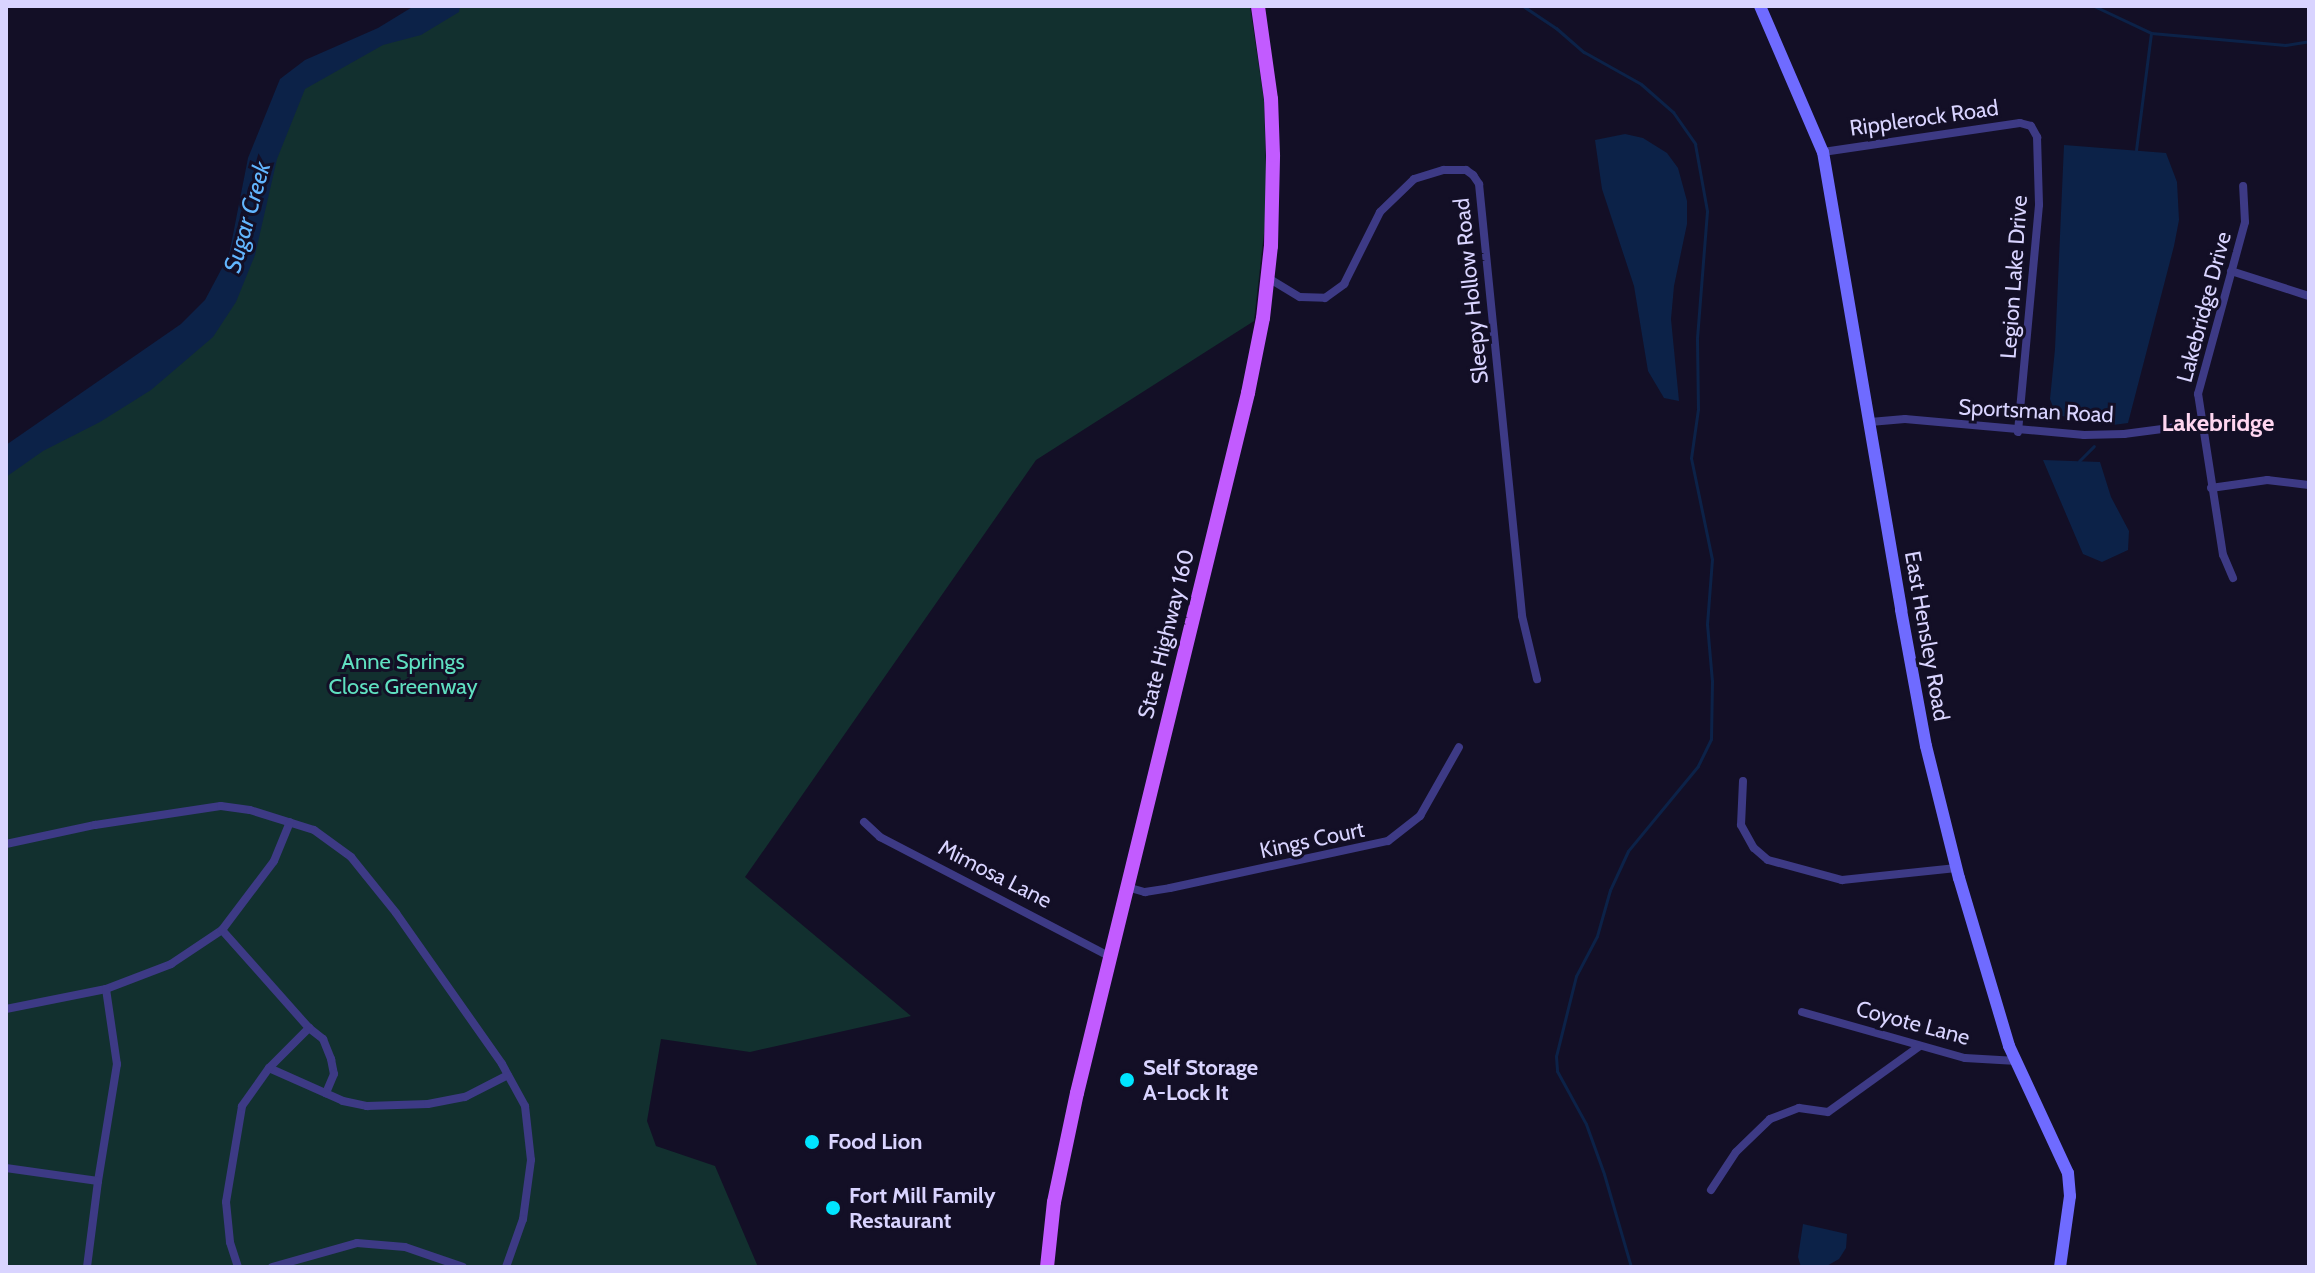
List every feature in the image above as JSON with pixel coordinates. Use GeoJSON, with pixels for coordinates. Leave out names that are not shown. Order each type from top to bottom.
{"type":"FeatureCollection","features":[{"type":"Feature","properties":{"kind":"main road","name":"State Highway 160"},"geometry":{"type":"LineString","coordinates":[[1047,1267],[1059,1175],[1248,393],[1268,278],[1273,155],[1271,99],[1258,6]]}},
{"type":"Feature","properties":{"kind":"main road","name":"East Hensley Road"},"geometry":{"type":"LineString","coordinates":[[1760,6],[1823,152],[1923,731],[1956,868],[1994,998],[2017,1061],[2068,1173],[2070,1196],[2060,1267]]}},
{"type":"Feature","properties":{"kind":"street","name":"Ripplerock Road"},"geometry":{"type":"LineString","coordinates":[[1823,152],[2020,123],[2031,126]]}},
{"type":"Feature","properties":{"kind":"street","name":"Legion Lake Drive"},"geometry":{"type":"LineString","coordinates":[[2018,432],[2039,205],[2037,137],[2031,126]]}},
{"type":"Feature","properties":{"kind":"street","name":"Sleepy Hollow Road"},"geometry":{"type":"LineString","coordinates":[[1268,278],[1300,297],[1325,298],[1344,284],[1380,212],[1414,179],[1444,170],[1466,170],[1473,175],[1479,184],[1481,199],[1522,616],[1537,679]]}},
{"type":"Feature","properties":{"kind":"street","name":"Lakebridge Drive"},"geometry":{"type":"LineString","coordinates":[[2233,578],[2223,555],[2200,424],[2198,394],[2245,222],[2243,186]]}},
{"type":"Feature","properties":{"kind":"street"},"geometry":{"type":"LineString","coordinates":[[2231,271],[2309,296]]}},
{"type":"Feature","properties":{"kind":"street","name":"Sportsman Road"},"geometry":{"type":"LineString","coordinates":[[1870,422],[1905,419],[2018,432],[2124,434],[2200,424]]}},
{"type":"Feature","properties":{"kind":"street"},"geometry":{"type":"LineString","coordinates":[[2211,488],[2267,480],[2309,485]]}},
{"type":"Feature","properties":{"kind":"street","name":"Kings Court"},"geometry":{"type":"LineString","coordinates":[[1127,887],[1145,892],[1170,888],[1388,841],[1420,816],[1459,747]]}},
{"type":"Feature","properties":{"kind":"street"},"geometry":{"type":"LineString","coordinates":[[1743,781],[1741,825],[1754,848],[1768,860],[1842,880],[1956,868]]}},
{"type":"Feature","properties":{"kind":"street"},"geometry":{"type":"LineString","coordinates":[[6,844],[95,825],[221,806],[250,810],[314,830],[351,857],[396,913],[508,1075],[525,1106],[531,1160],[523,1219],[506,1267]]}},
{"type":"Feature","properties":{"kind":"street"},"geometry":{"type":"LineString","coordinates":[[6,1009],[106,989],[171,964],[222,930],[274,861],[290,822]]}},
{"type":"Feature","properties":{"kind":"street","name":"Mimosa Lane"},"geometry":{"type":"LineString","coordinates":[[864,822],[880,837],[1111,957]]}},
{"type":"Feature","properties":{"kind":"street"},"geometry":{"type":"LineString","coordinates":[[222,930],[309,1028],[323,1039],[334,1074],[326,1093]]}},
{"type":"Feature","properties":{"kind":"street"},"geometry":{"type":"LineString","coordinates":[[87,1267],[117,1064],[106,989]]}},
{"type":"Feature","properties":{"kind":"street","name":"Coyote Lane"},"geometry":{"type":"LineString","coordinates":[[1802,1012],[1965,1058],[2017,1061]]}},
{"type":"Feature","properties":{"kind":"street"},"geometry":{"type":"LineString","coordinates":[[238,1267],[230,1242],[226,1202],[242,1106],[269,1068],[309,1028]]}},
{"type":"Feature","properties":{"kind":"street"},"geometry":{"type":"LineString","coordinates":[[1711,1190],[1736,1152],[1770,1119],[1799,1108],[1828,1112],[1920,1046]]}},
{"type":"Feature","properties":{"kind":"street"},"geometry":{"type":"LineString","coordinates":[[269,1068],[326,1093],[367,1106],[428,1104],[465,1097],[508,1075]]}},
{"type":"Feature","properties":{"kind":"street"},"geometry":{"type":"LineString","coordinates":[[6,1168],[98,1181]]}},
{"type":"Feature","properties":{"kind":"street"},"geometry":{"type":"LineString","coordinates":[[272,1267],[357,1243],[405,1247],[463,1267]]}},
{"type":"Feature","properties":{"kind":"street"},"geometry":{"type":"LineString","coordinates":[[304,1256],[308,1267]]}},
{"type":"Feature","properties":{"kind":"green space","name":"Anne Springs Close Greenway"},"geometry":{"type":"Polygon","coordinates":[[[441,6],[1250,6],[1264,101],[1267,207],[1254,321],[1036,460],[745,877],[911,1016],[750,1052],[661,1039],[647,1121],[656,1146],[715,1166],[758,1267],[6,1267],[6,460],[214,311],[291,89],[441,6]]]}},
{"type":"Feature","properties":{"kind":"water","name":"Sugar Creek"},"geometry":{"type":"Polygon","coordinates":[[[414,6],[460,6],[459,12],[421,35],[383,45],[305,89],[277,159],[255,255],[236,302],[213,337],[151,390],[100,422],[43,451],[6,477],[6,445],[181,324],[205,300],[229,255],[248,158],[280,79],[305,60],[378,28],[414,6]]]}},
{"type":"Feature","properties":{"kind":"water"},"geometry":{"type":"Polygon","coordinates":[[[1625,134],[1643,138],[1667,153],[1678,168],[1687,201],[1687,224],[1674,286],[1671,319],[1679,401],[1664,398],[1648,371],[1634,286],[1602,189],[1595,140],[1625,134]]]}},
{"type":"Feature","properties":{"kind":"water"},"geometry":{"type":"Polygon","coordinates":[[[2064,145],[2166,153],[2177,182],[2179,220],[2174,246],[2128,423],[2113,425],[2056,415],[2050,399],[2064,145]]]}},
{"type":"Feature","properties":{"kind":"water"},"geometry":{"type":"Polygon","coordinates":[[[2043,460],[2100,462],[2111,497],[2129,531],[2128,550],[2102,562],[2083,554],[2043,460]]]}},
{"type":"Feature","properties":{"kind":"water"},"geometry":{"type":"Polygon","coordinates":[[[1803,1224],[1847,1234],[1846,1248],[1839,1259],[1825,1267],[1801,1267],[1798,1257],[1803,1224]]]}},
{"type":"Feature","properties":{"kind":"waterway"},"geometry":{"type":"LineString","coordinates":[[1523,6],[1584,52],[1641,84],[1673,112],[1695,144],[1707,211],[1697,339],[1698,409],[1691,458],[1712,559],[1707,624],[1712,681],[1711,739],[1698,766],[1628,851],[1610,890],[1597,936],[1576,976],[1556,1056],[1557,1071],[1586,1124],[1604,1174],[1631,1267]]}},
{"type":"Feature","properties":{"kind":"waterway"},"geometry":{"type":"LineString","coordinates":[[2094,6],[2151,33],[2285,45],[2309,41]]}},
{"type":"Feature","properties":{"kind":"waterway"},"geometry":{"type":"LineString","coordinates":[[2136,150],[2151,33]]}},
{"type":"Feature","properties":{"kind":"waterway"},"geometry":{"type":"LineString","coordinates":[[2079,461],[2094,446]]}},
{"type":"Feature","properties":{"kind":"place","name":"Self Storage A-Lock It"},"geometry":{"type":"Point","coordinates":[1127,1080]}},
{"type":"Feature","properties":{"kind":"place","name":"Food Lion"},"geometry":{"type":"Point","coordinates":[812,1142]}},
{"type":"Feature","properties":{"kind":"place","name":"Fort Mill Family Restaurant"},"geometry":{"type":"Point","coordinates":[833,1208]}},
{"type":"Feature","properties":{"kind":"district","name":"Lakebridge"},"geometry":{"type":"Point","coordinates":[2218,423]}}]}
